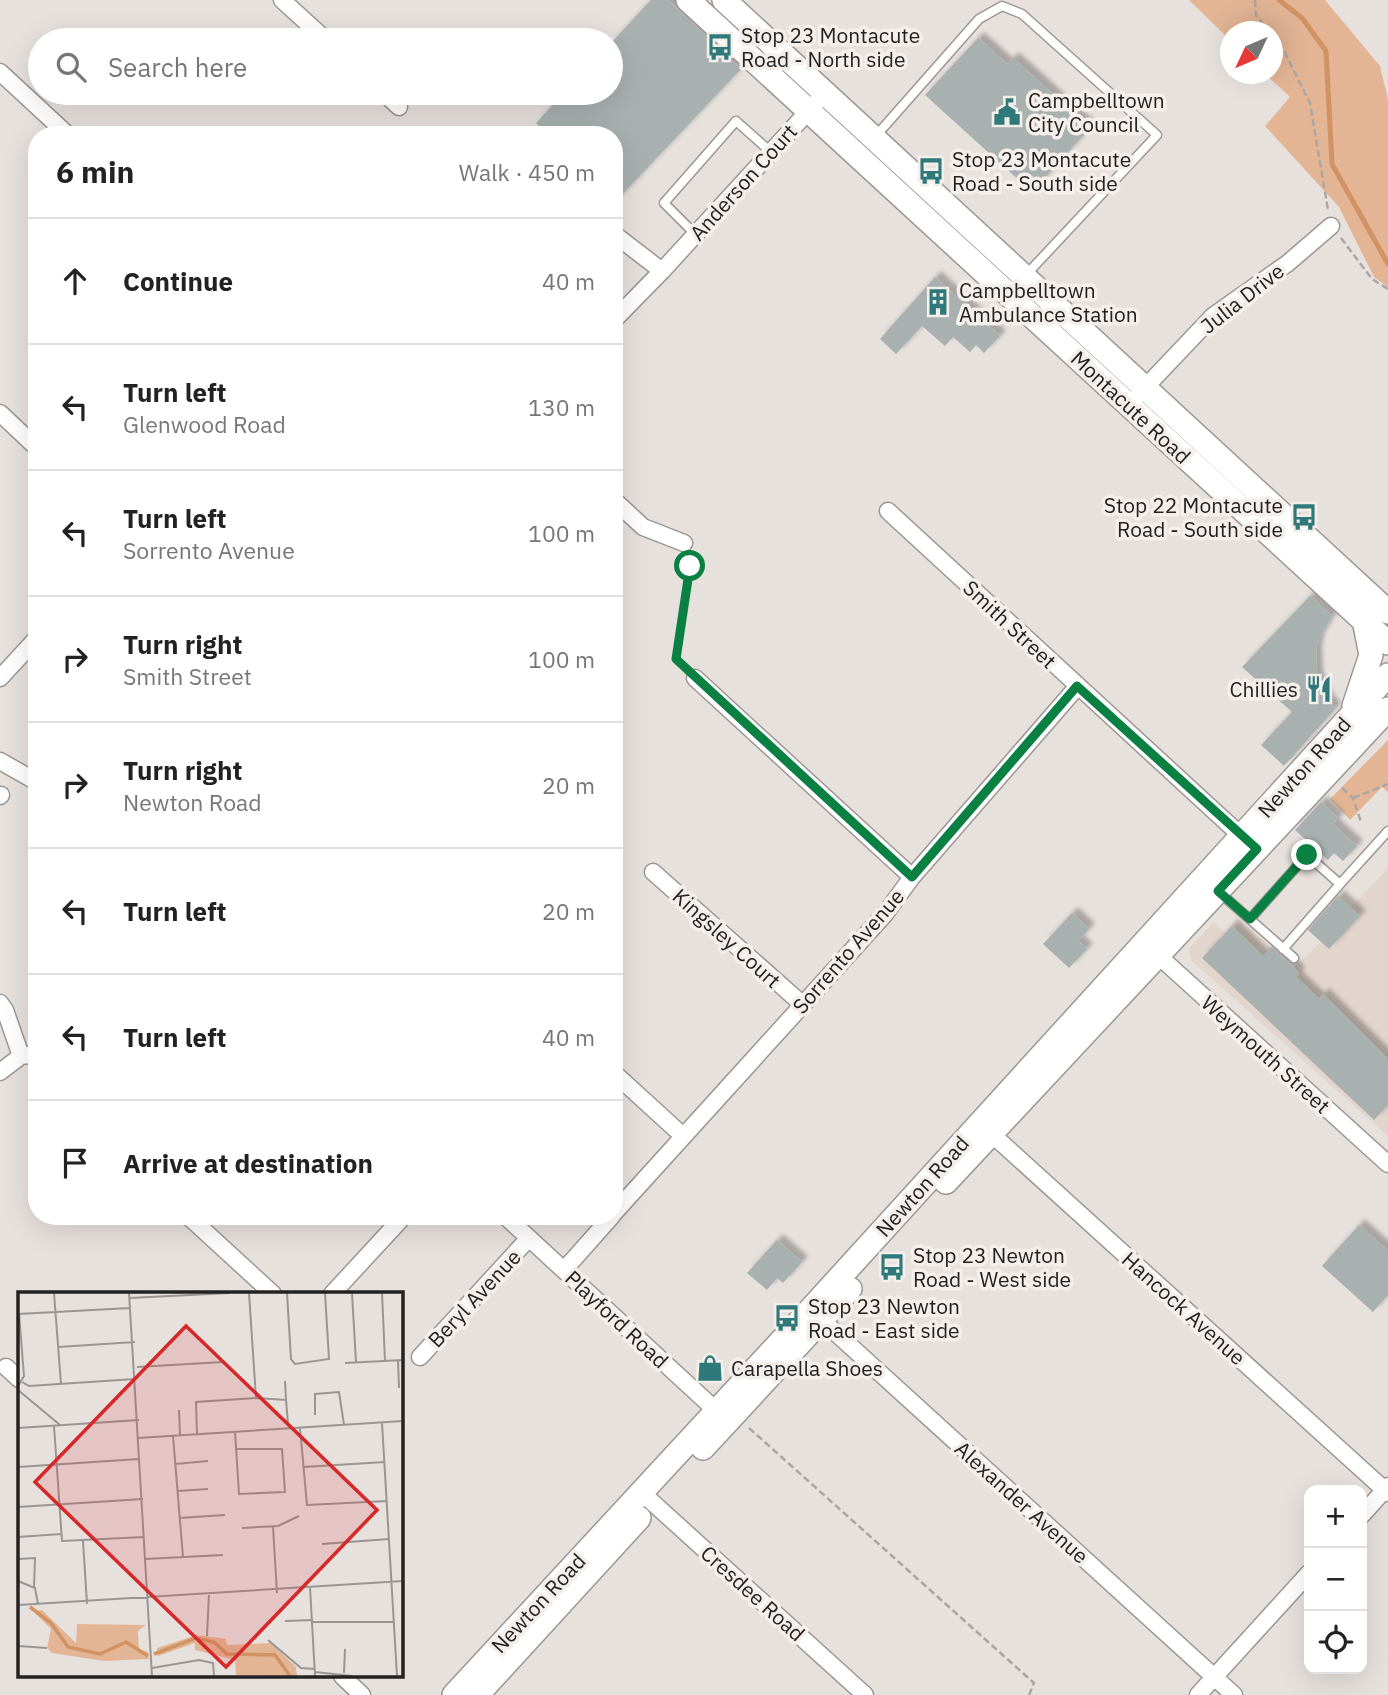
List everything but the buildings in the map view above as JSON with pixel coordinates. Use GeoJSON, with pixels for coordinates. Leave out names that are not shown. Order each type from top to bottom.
{"type":"FeatureCollection","features":[{"type":"Feature","properties":{"kind":"main road","name":"Montacute Road"},"geometry":{"type":"LineString","coordinates":[[688,0],[817,102],[1137,396],[1382,603]]}},
{"type":"Feature","properties":{"kind":"main road","name":"Montacute Road"},"geometry":{"type":"LineString","coordinates":[[724,0],[817,102],[873,139],[1024,277],[1137,396],[1388,643]]}},
{"type":"Feature","properties":{"kind":"main road"},"geometry":{"type":"LineString","coordinates":[[1350,716],[1371,655],[1364,620]]}},
{"type":"Feature","properties":{"kind":"main road","name":"Newton Road"},"geometry":{"type":"LineString","coordinates":[[466,1693],[726,1415],[1249,842],[1350,716],[1388,675]]}},
{"type":"Feature","properties":{"kind":"main road","name":"Newton Road"},"geometry":{"type":"LineString","coordinates":[[1151,949],[1218,891],[1249,842],[1385,714]]}},
{"type":"Feature","properties":{"kind":"street"},"geometry":{"type":"LineString","coordinates":[[282,0],[313,28]]}},
{"type":"Feature","properties":{"kind":"street"},"geometry":{"type":"LineString","coordinates":[[0,72],[28,98]]}},
{"type":"Feature","properties":{"kind":"street","name":"Anderson Court"},"geometry":{"type":"LineString","coordinates":[[623,311],[817,102]]}},
{"type":"Feature","properties":{"kind":"street"},"geometry":{"type":"LineString","coordinates":[[36,105],[58,126]]}},
{"type":"Feature","properties":{"kind":"street","name":"Julia Drive"},"geometry":{"type":"LineString","coordinates":[[1137,396],[1213,316],[1288,263],[1331,226]]}},
{"type":"Feature","properties":{"kind":"street"},"geometry":{"type":"LineString","coordinates":[[623,241],[662,271]]}},
{"type":"Feature","properties":{"kind":"street"},"geometry":{"type":"LineString","coordinates":[[0,413],[28,439]]}},
{"type":"Feature","properties":{"kind":"street"},"geometry":{"type":"LineString","coordinates":[[623,508],[643,527],[684,543]]}},
{"type":"Feature","properties":{"kind":"street","name":"Smith Street"},"geometry":{"type":"LineString","coordinates":[[888,511],[1249,842]]}},
{"type":"Feature","properties":{"kind":"street"},"geometry":{"type":"LineString","coordinates":[[0,678],[28,648]]}},
{"type":"Feature","properties":{"kind":"street"},"geometry":{"type":"LineString","coordinates":[[695,678],[912,877]]}},
{"type":"Feature","properties":{"kind":"street","name":"Sorrento Avenue"},"geometry":{"type":"LineString","coordinates":[[623,1204],[885,914],[912,877],[1077,686]]}},
{"type":"Feature","properties":{"kind":"street"},"geometry":{"type":"LineString","coordinates":[[0,761],[28,777]]}},
{"type":"Feature","properties":{"kind":"street","name":"Kingsley Court"},"geometry":{"type":"LineString","coordinates":[[653,872],[802,1004]]}},
{"type":"Feature","properties":{"kind":"street","name":"Weymouth Street"},"geometry":{"type":"LineString","coordinates":[[1151,949],[1388,1164]]}},
{"type":"Feature","properties":{"kind":"street"},"geometry":{"type":"LineString","coordinates":[[0,1003],[28,1053]]}},
{"type":"Feature","properties":{"kind":"street"},"geometry":{"type":"LineString","coordinates":[[0,1072],[28,1056]]}},
{"type":"Feature","properties":{"kind":"street"},"geometry":{"type":"LineString","coordinates":[[623,1081],[683,1136]]}},
{"type":"Feature","properties":{"kind":"street","name":"Hancock Avenue"},"geometry":{"type":"LineString","coordinates":[[986,1128],[1387,1490]]}},
{"type":"Feature","properties":{"kind":"street"},"geometry":{"type":"LineString","coordinates":[[198,1225],[271,1292]]}},
{"type":"Feature","properties":{"kind":"street"},"geometry":{"type":"LineString","coordinates":[[334,1292],[396,1225]]}},
{"type":"Feature","properties":{"kind":"street","name":"Playford Road"},"geometry":{"type":"LineString","coordinates":[[515,1225],[726,1415]]}},
{"type":"Feature","properties":{"kind":"street","name":"Sorrento Avenue"},"geometry":{"type":"LineString","coordinates":[[564,1270],[604,1225]]}},
{"type":"Feature","properties":{"kind":"street","name":"Beryl Avenue"},"geometry":{"type":"LineString","coordinates":[[420,1357],[529,1238]]}},
{"type":"Feature","properties":{"kind":"street","name":"Alexander Avenue"},"geometry":{"type":"LineString","coordinates":[[816,1315],[1234,1695]]}},
{"type":"Feature","properties":{"kind":"street"},"geometry":{"type":"LineString","coordinates":[[6,1367],[18,1378]]}},
{"type":"Feature","properties":{"kind":"street"},"geometry":{"type":"LineString","coordinates":[[1367,1510],[1387,1490]]}},
{"type":"Feature","properties":{"kind":"street","name":"Cresdee Road"},"geometry":{"type":"LineString","coordinates":[[647,1497],[865,1695]]}},
{"type":"Feature","properties":{"kind":"street"},"geometry":{"type":"LineString","coordinates":[[1198,1695],[1304,1579]]}},
{"type":"Feature","properties":{"kind":"street"},"geometry":{"type":"LineString","coordinates":[[344,1678],[362,1695]]}},
{"type":"Feature","properties":{"kind":"lane"},"geometry":{"type":"LineString","coordinates":[[873,139],[979,19],[1002,6],[1022,15],[1157,135],[1024,277]]}},
{"type":"Feature","properties":{"kind":"lane"},"geometry":{"type":"LineString","coordinates":[[696,235],[664,203],[736,121],[771,153]]}},
{"type":"Feature","properties":{"kind":"lane"},"geometry":{"type":"LineString","coordinates":[[1283,948],[1388,831]]}},
{"type":"Feature","properties":{"kind":"lane"},"geometry":{"type":"LineString","coordinates":[[1250,919],[1307,855],[1340,884]]}},
{"type":"Feature","properties":{"kind":"lane"},"geometry":{"type":"LineString","coordinates":[[1218,891],[1294,958]]}},
{"type":"Feature","properties":{"kind":"path"},"geometry":{"type":"LineString","coordinates":[[1255,0],[1256,15],[1261,21]]}},
{"type":"Feature","properties":{"kind":"path"},"geometry":{"type":"LineString","coordinates":[[1283,50],[1310,103],[1331,226],[1372,279],[1388,289]]}},
{"type":"Feature","properties":{"kind":"path"},"geometry":{"type":"LineString","coordinates":[[690,566],[676,659],[695,678]]}},
{"type":"Feature","properties":{"kind":"path"},"geometry":{"type":"LineString","coordinates":[[1337,784],[1353,798],[1361,822]]}},
{"type":"Feature","properties":{"kind":"path"},"geometry":{"type":"LineString","coordinates":[[1353,798],[1388,784]]}},
{"type":"Feature","properties":{"kind":"path"},"geometry":{"type":"LineString","coordinates":[[726,1415],[1034,1683],[1029,1695]]}},
{"type":"Feature","properties":{"kind":"shaded area"},"geometry":{"type":"Polygon","coordinates":[[[1189,0],[1325,0],[1380,66],[1388,99],[1388,287],[1374,277],[1339,207],[1265,126],[1290,97],[1276,84],[1283,84],[1283,21],[1220,21],[1220,30],[1189,0]]]}},
{"type":"Feature","properties":{"kind":"shaded area"},"geometry":{"type":"Polygon","coordinates":[[[1388,740],[1388,792],[1382,787],[1350,820],[1330,799],[1388,740]]]}},
{"type":"Feature","properties":{"kind":"shaded area"},"geometry":{"type":"Polygon","coordinates":[[[1388,868],[1388,1136],[1192,961],[1189,948],[1214,922],[1225,933],[1237,918],[1294,967],[1321,942],[1306,928],[1337,894],[1351,907],[1388,868]]]}},
{"type":"Feature","properties":{"kind":"waterway"},"geometry":{"type":"LineString","coordinates":[[1279,0],[1302,18],[1326,51],[1332,164],[1388,264]]}},
{"type":"Feature","properties":{"kind":"place","name":"Stop 23 Montacute Road - North side"},"geometry":{"type":"Point","coordinates":[720,47]}},
{"type":"Feature","properties":{"kind":"place","name":"Campbelltown City Council"},"geometry":{"type":"Point","coordinates":[1007,112]}},
{"type":"Feature","properties":{"kind":"place","name":"Stop 23 Montacute Road - South side"},"geometry":{"type":"Point","coordinates":[931,171]}},
{"type":"Feature","properties":{"kind":"place","name":"Campbelltown Ambulance Station"},"geometry":{"type":"Point","coordinates":[938,302]}},
{"type":"Feature","properties":{"kind":"place","name":"Stop 22 Montacute Road - South side"},"geometry":{"type":"Point","coordinates":[1304,517]}},
{"type":"Feature","properties":{"kind":"place","name":"Chillies"},"geometry":{"type":"Point","coordinates":[1319,689]}},
{"type":"Feature","properties":{"kind":"place","name":"Stop 23 Newton Road - West side"},"geometry":{"type":"Point","coordinates":[892,1267]}},
{"type":"Feature","properties":{"kind":"place","name":"Stop 23 Newton Road - East side"},"geometry":{"type":"Point","coordinates":[787,1318]}},
{"type":"Feature","properties":{"kind":"place","name":"Carapella Shoes"},"geometry":{"type":"Point","coordinates":[710,1368]}},
{"type":"Feature","properties":{"kind":"route"},"geometry":{"type":"LineString","coordinates":[[690,566],[676,659],[912,877],[1077,686],[1257,849],[1218,891],[1250,919],[1307,855]]}}]}
